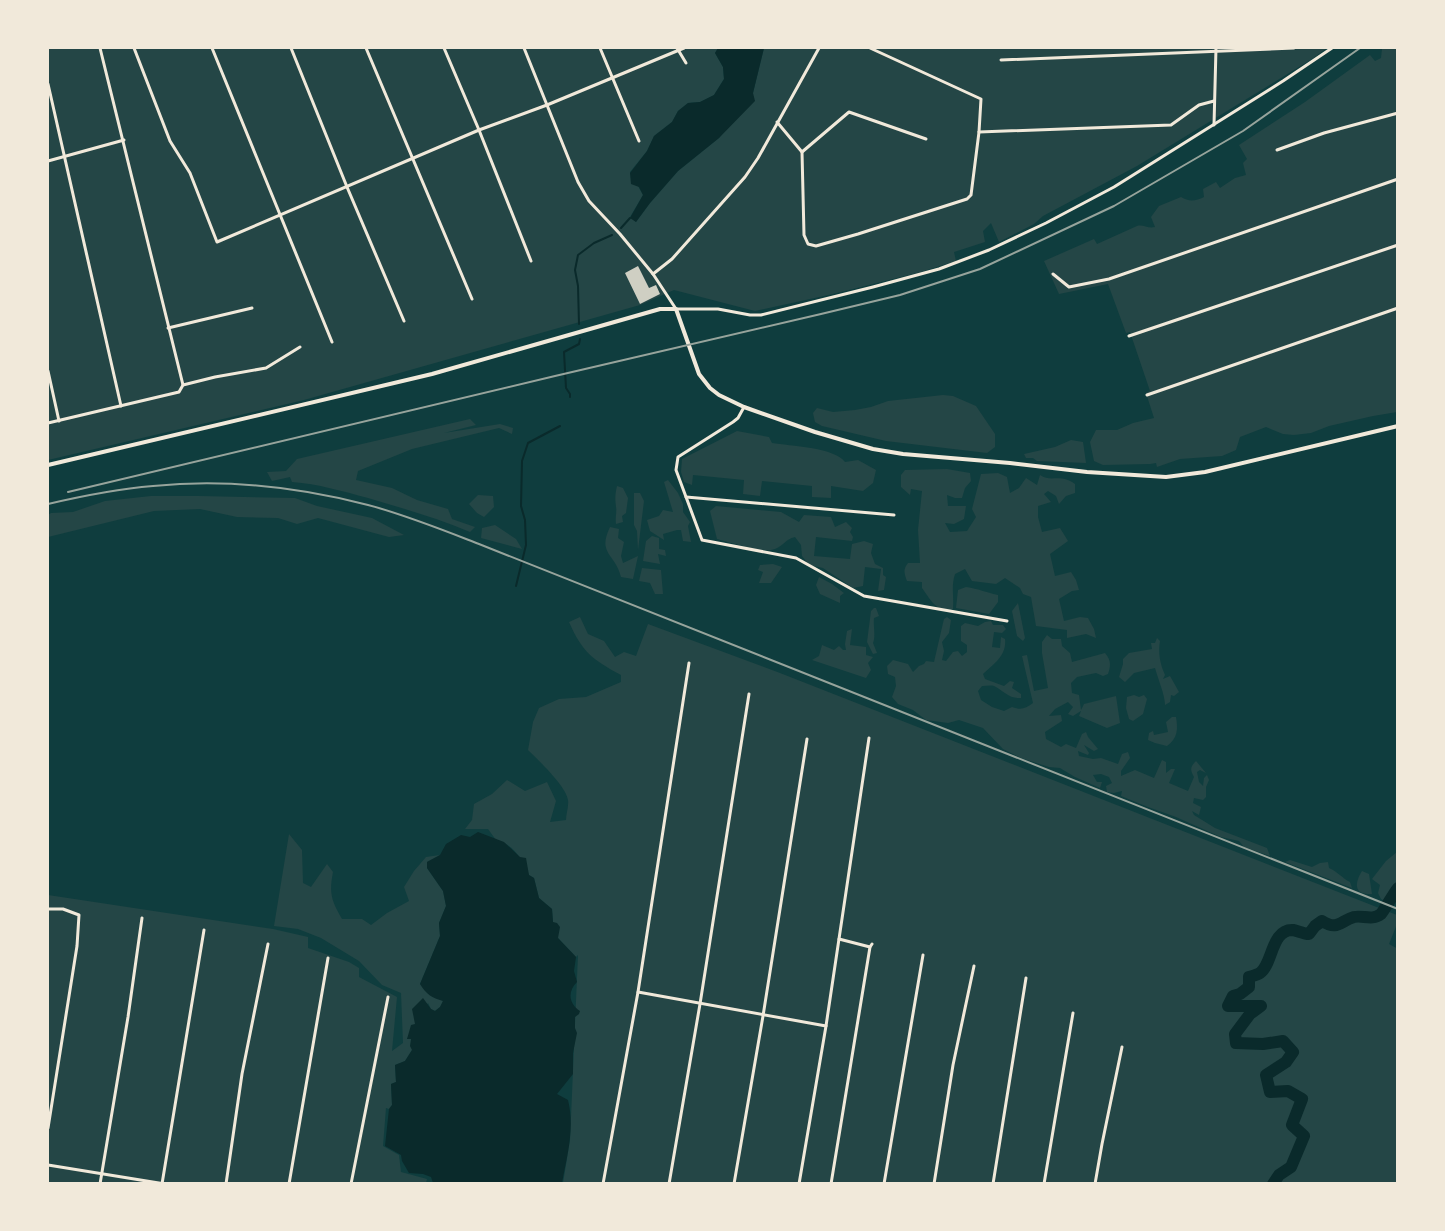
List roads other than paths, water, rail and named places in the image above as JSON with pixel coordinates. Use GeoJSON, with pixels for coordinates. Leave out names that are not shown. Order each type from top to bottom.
{"type":"FeatureCollection","features":[{"type":"Feature","properties":{"kind":"street"},"geometry":{"type":"LineString","coordinates":[[48,423],[179,392],[183,385],[100,48]]}},
{"type":"Feature","properties":{"kind":"street"},"geometry":{"type":"LineString","coordinates":[[134,48],[170,141],[190,173],[217,242],[282,216],[479,130],[613,77],[677,49],[684,48]]}},
{"type":"Feature","properties":{"kind":"street"},"geometry":{"type":"LineString","coordinates":[[212,48],[332,342]]}},
{"type":"Feature","properties":{"kind":"street"},"geometry":{"type":"LineString","coordinates":[[291,48],[404,321]]}},
{"type":"Feature","properties":{"kind":"street"},"geometry":{"type":"LineString","coordinates":[[366,48],[472,299]]}},
{"type":"Feature","properties":{"kind":"street"},"geometry":{"type":"LineString","coordinates":[[444,48],[531,261]]}},
{"type":"Feature","properties":{"kind":"street"},"geometry":{"type":"LineString","coordinates":[[524,48],[578,182],[589,201],[620,234],[663,288],[676,309],[696,368],[702,379],[719,395],[744,407],[845,442],[896,452],[1166,477],[1205,472],[1398,426]]}},
{"type":"Feature","properties":{"kind":"street"},"geometry":{"type":"LineString","coordinates":[[600,48],[639,141]]}},
{"type":"Feature","properties":{"kind":"street"},"geometry":{"type":"LineString","coordinates":[[653,274],[672,259],[744,177],[758,158],[819,48]]}},
{"type":"Feature","properties":{"kind":"street"},"geometry":{"type":"LineString","coordinates":[[777,122],[802,152],[804,235],[808,244],[816,246],[967,199],[971,195],[980,132],[981,99],[870,48]]}},
{"type":"Feature","properties":{"kind":"street"},"geometry":{"type":"LineString","coordinates":[[1000,60],[1216,49],[1294,48]]}},
{"type":"Feature","properties":{"kind":"street"},"geometry":{"type":"LineString","coordinates":[[48,465],[432,374],[647,311],[660,309],[718,309],[750,316],[761,315],[939,269],[998,246],[1114,187],[1332,48]]}},
{"type":"Feature","properties":{"kind":"street"},"geometry":{"type":"LineString","coordinates":[[677,49],[686,63]]}},
{"type":"Feature","properties":{"kind":"street"},"geometry":{"type":"LineString","coordinates":[[1214,125],[1216,49]]}},
{"type":"Feature","properties":{"kind":"street"},"geometry":{"type":"LineString","coordinates":[[48,84],[121,406]]}},
{"type":"Feature","properties":{"kind":"street"},"geometry":{"type":"LineString","coordinates":[[980,132],[1171,125],[1199,105],[1214,101]]}},
{"type":"Feature","properties":{"kind":"street"},"geometry":{"type":"LineString","coordinates":[[802,152],[849,112],[926,139]]}},
{"type":"Feature","properties":{"kind":"street"},"geometry":{"type":"LineString","coordinates":[[1277,150],[1324,132],[1398,113]]}},
{"type":"Feature","properties":{"kind":"street"},"geometry":{"type":"LineString","coordinates":[[48,161],[124,140]]}},
{"type":"Feature","properties":{"kind":"street"},"geometry":{"type":"LineString","coordinates":[[1052,274],[1069,287],[1109,279],[1398,179]]}},
{"type":"Feature","properties":{"kind":"street"},"geometry":{"type":"LineString","coordinates":[[1129,336],[1398,245]]}},
{"type":"Feature","properties":{"kind":"street"},"geometry":{"type":"LineString","coordinates":[[168,328],[252,308]]}},
{"type":"Feature","properties":{"kind":"street"},"geometry":{"type":"LineString","coordinates":[[1147,395],[1398,308]]}},
{"type":"Feature","properties":{"kind":"street"},"geometry":{"type":"LineString","coordinates":[[183,385],[266,368],[300,347]]}},
{"type":"Feature","properties":{"kind":"street"},"geometry":{"type":"LineString","coordinates":[[48,371],[59,421]]}},
{"type":"Feature","properties":{"kind":"street"},"geometry":{"type":"LineString","coordinates":[[744,407],[738,418],[733,422],[678,457],[676,470],[702,540],[796,558],[864,596],[1007,621]]}},
{"type":"Feature","properties":{"kind":"street"},"geometry":{"type":"LineString","coordinates":[[686,497],[894,515]]}},
{"type":"Feature","properties":{"kind":"street"},"geometry":{"type":"LineString","coordinates":[[603,1184],[638,992],[689,663]]}},
{"type":"Feature","properties":{"kind":"street"},"geometry":{"type":"LineString","coordinates":[[669,1184],[700,1004],[749,694]]}},
{"type":"Feature","properties":{"kind":"street"},"geometry":{"type":"LineString","coordinates":[[734,1184],[807,738]]}},
{"type":"Feature","properties":{"kind":"street"},"geometry":{"type":"LineString","coordinates":[[799,1184],[826,1026],[869,738]]}},
{"type":"Feature","properties":{"kind":"street"},"geometry":{"type":"LineString","coordinates":[[48,909],[63,909],[79,915],[77,946],[48,1128]]}},
{"type":"Feature","properties":{"kind":"street"},"geometry":{"type":"LineString","coordinates":[[100,1184],[128,1017],[142,918]]}},
{"type":"Feature","properties":{"kind":"street"},"geometry":{"type":"LineString","coordinates":[[48,1165],[163,1183],[204,930]]}},
{"type":"Feature","properties":{"kind":"street"},"geometry":{"type":"LineString","coordinates":[[831,1184],[871,945],[839,939]]}},
{"type":"Feature","properties":{"kind":"street"},"geometry":{"type":"LineString","coordinates":[[226,1184],[242,1074],[268,944]]}},
{"type":"Feature","properties":{"kind":"street"},"geometry":{"type":"LineString","coordinates":[[884,1184],[923,954]]}},
{"type":"Feature","properties":{"kind":"street"},"geometry":{"type":"LineString","coordinates":[[289,1184],[328,958]]}},
{"type":"Feature","properties":{"kind":"street"},"geometry":{"type":"LineString","coordinates":[[934,1184],[953,1065],[974,966]]}},
{"type":"Feature","properties":{"kind":"street"},"geometry":{"type":"LineString","coordinates":[[992,1184],[1026,978]]}},
{"type":"Feature","properties":{"kind":"street"},"geometry":{"type":"LineString","coordinates":[[638,992],[826,1026]]}},
{"type":"Feature","properties":{"kind":"street"},"geometry":{"type":"LineString","coordinates":[[352,1184],[388,997]]}},
{"type":"Feature","properties":{"kind":"street"},"geometry":{"type":"LineString","coordinates":[[1044,1184],[1073,1013]]}},
{"type":"Feature","properties":{"kind":"street"},"geometry":{"type":"LineString","coordinates":[[1096,1184],[1102,1144],[1122,1047]]}},
{"type":"Feature","properties":{"kind":"waterway"},"geometry":{"type":"LineString","coordinates":[[621,228],[630,218]]}},
{"type":"Feature","properties":{"kind":"waterway"},"geometry":{"type":"LineString","coordinates":[[579,324],[578,286],[575,270],[578,255],[594,243],[612,235]]}},
{"type":"Feature","properties":{"kind":"waterway"},"geometry":{"type":"LineString","coordinates":[[570,397],[566,388],[564,352],[579,344],[580,339]]}},
{"type":"Feature","properties":{"kind":"waterway"},"geometry":{"type":"LineString","coordinates":[[516,586],[526,545],[525,520],[521,506],[522,461],[528,443],[560,426]]}},
{"type":"Feature","properties":{"kind":"waterway"},"geometry":{"type":"LineString","coordinates":[[1273,1184],[1279,1175],[1291,1167],[1304,1136],[1292,1125],[1302,1099],[1288,1091],[1270,1092],[1266,1075],[1286,1062],[1293,1052],[1283,1041],[1263,1044],[1236,1043],[1235,1034],[1250,1014],[1261,1006],[1228,1006],[1233,996],[1240,994],[1249,987],[1249,977],[1259,974],[1264,969],[1280,935],[1286,931],[1293,930],[1309,934],[1322,921],[1335,925],[1354,917],[1378,916],[1398,888]]}},
{"type":"Feature","properties":{"kind":"railway"},"geometry":{"type":"LineString","coordinates":[[68,492],[900,295],[980,269],[1114,206],[1243,131],[1360,48]]}},
{"type":"Feature","properties":{"kind":"railway"},"geometry":{"type":"LineString","coordinates":[[48,504],[126,489],[207,483],[261,486],[315,493],[382,509],[479,544],[1398,909]]}}]}
